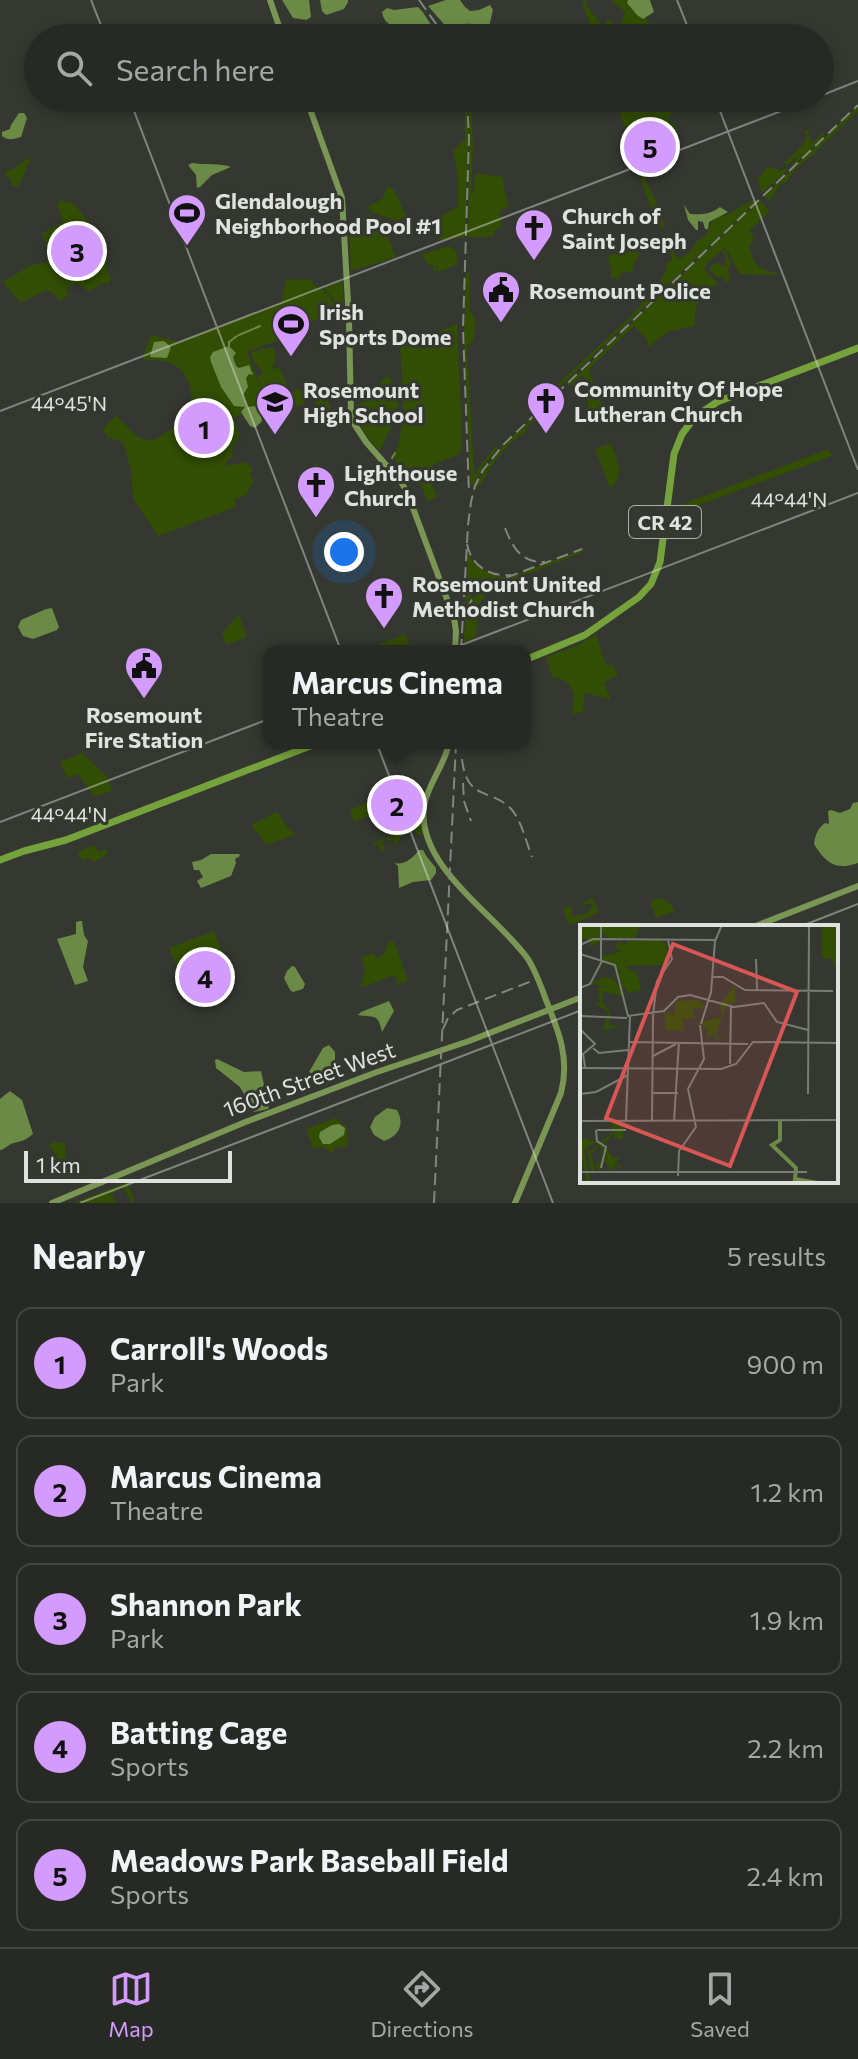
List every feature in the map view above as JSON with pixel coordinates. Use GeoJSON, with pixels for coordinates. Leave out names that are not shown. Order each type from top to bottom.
{"type":"FeatureCollection","features":[{"type":"Feature","properties":{"kind":"highway","name":"CR 42"},"geometry":{"type":"LineString","coordinates":[[531,656],[585,635],[639,597],[651,584],[660,559],[674,454],[682,434],[695,417],[717,402],[858,347]]}},
{"type":"Feature","properties":{"kind":"highway"},"geometry":{"type":"LineString","coordinates":[[0,858],[26,847],[57,840],[293,749]]}},
{"type":"Feature","properties":{"kind":"highway"},"geometry":{"type":"LineString","coordinates":[[0,858],[66,840],[303,749]]}},
{"type":"Feature","properties":{"kind":"highway"},"geometry":{"type":"LineString","coordinates":[[245,772],[267,759]]}},
{"type":"Feature","properties":{"kind":"main road"},"geometry":{"type":"LineString","coordinates":[[270,0],[278,24]]}},
{"type":"Feature","properties":{"kind":"main road"},"geometry":{"type":"LineString","coordinates":[[311,112],[340,190],[344,213],[354,418],[366,442],[401,482],[408,495],[454,619],[455,645]]}},
{"type":"Feature","properties":{"kind":"main road"},"geometry":{"type":"LineString","coordinates":[[448,749],[425,804],[424,821],[428,838],[435,853],[462,889],[525,954],[551,1011],[563,1047],[563,1085],[515,1203]]}},
{"type":"Feature","properties":{"kind":"main road"},"geometry":{"type":"LineString","coordinates":[[758,925],[858,886]]}},
{"type":"Feature","properties":{"kind":"main road","name":"160th Street West"},"geometry":{"type":"LineString","coordinates":[[52,1203],[351,1084],[456,1049],[580,1000]]}},
{"type":"Feature","properties":{"kind":"main road","name":"160th Street West"},"geometry":{"type":"LineString","coordinates":[[60,1203],[108,1184],[187,1145],[340,1085],[551,1011]]}},
{"type":"Feature","properties":{"kind":"main road"},"geometry":{"type":"LineString","coordinates":[[167,1156],[187,1145]]}},
{"type":"Feature","properties":{"kind":"shaded area"},"geometry":{"type":"Polygon","coordinates":[[[282,0],[309,0],[311,17],[306,20],[293,18],[282,0]]]}},
{"type":"Feature","properties":{"kind":"shaded area"},"geometry":{"type":"Polygon","coordinates":[[[320,0],[348,2],[344,9],[326,15],[320,0]]]}},
{"type":"Feature","properties":{"kind":"shaded area"},"geometry":{"type":"Polygon","coordinates":[[[446,0],[460,0],[470,11],[490,5],[493,10],[490,24],[444,24],[428,6],[446,0]]]}},
{"type":"Feature","properties":{"kind":"shaded area"},"geometry":{"type":"Polygon","coordinates":[[[587,0],[586,5],[604,24],[590,24],[582,2],[587,0]]]}},
{"type":"Feature","properties":{"kind":"shaded area"},"geometry":{"type":"Polygon","coordinates":[[[611,0],[636,0],[649,24],[621,24],[625,12],[611,0]]]}},
{"type":"Feature","properties":{"kind":"shaded area"},"geometry":{"type":"Polygon","coordinates":[[[628,0],[650,0],[654,12],[643,19],[627,3],[628,0]]]}},
{"type":"Feature","properties":{"kind":"shaded area"},"geometry":{"type":"Polygon","coordinates":[[[418,7],[431,24],[390,24],[382,12],[387,8],[418,7]]]}},
{"type":"Feature","properties":{"kind":"shaded area"},"geometry":{"type":"Polygon","coordinates":[[[858,106],[858,111],[816,151],[816,155],[814,153],[781,184],[769,201],[764,196],[858,106]]]}},
{"type":"Feature","properties":{"kind":"shaded area"},"geometry":{"type":"Polygon","coordinates":[[[465,112],[468,112],[465,237],[440,240],[433,220],[458,207],[458,176],[453,151],[465,139],[465,112]]]}},
{"type":"Feature","properties":{"kind":"shaded area"},"geometry":{"type":"Polygon","coordinates":[[[471,112],[471,194],[474,193],[475,173],[503,177],[509,206],[500,211],[501,227],[495,230],[493,237],[468,237],[471,112]]]}},
{"type":"Feature","properties":{"kind":"shaded area"},"geometry":{"type":"Polygon","coordinates":[[[619,112],[671,112],[667,120],[675,125],[679,145],[650,163],[643,156],[635,154],[619,112]]]}},
{"type":"Feature","properties":{"kind":"shaded area"},"geometry":{"type":"Polygon","coordinates":[[[19,113],[24,113],[27,118],[21,137],[4,138],[2,132],[10,129],[19,113]]]}},
{"type":"Feature","properties":{"kind":"shaded area"},"geometry":{"type":"Polygon","coordinates":[[[807,129],[812,143],[822,134],[825,135],[794,165],[796,156],[789,164],[783,164],[805,141],[807,137],[804,132],[807,129]]]}},
{"type":"Feature","properties":{"kind":"shaded area"},"geometry":{"type":"Polygon","coordinates":[[[27,158],[30,160],[18,187],[11,185],[6,171],[14,169],[27,158]]]}},
{"type":"Feature","properties":{"kind":"shaded area"},"geometry":{"type":"Polygon","coordinates":[[[188,165],[231,167],[212,175],[197,188],[196,175],[188,165]]]}},
{"type":"Feature","properties":{"kind":"shaded area"},"geometry":{"type":"Polygon","coordinates":[[[767,167],[789,169],[763,192],[758,179],[767,167]]]}},
{"type":"Feature","properties":{"kind":"shaded area"},"geometry":{"type":"Polygon","coordinates":[[[644,176],[655,200],[658,200],[656,203],[664,225],[662,230],[640,178],[644,176]]]}},
{"type":"Feature","properties":{"kind":"shaded area"},"geometry":{"type":"Polygon","coordinates":[[[388,186],[394,190],[406,216],[397,221],[367,208],[383,198],[388,186]]]}},
{"type":"Feature","properties":{"kind":"shaded area"},"geometry":{"type":"Polygon","coordinates":[[[59,200],[73,203],[85,217],[106,252],[107,271],[111,279],[109,283],[88,292],[76,283],[66,288],[69,295],[59,301],[46,290],[20,303],[3,282],[31,265],[45,263],[49,259],[42,234],[63,222],[59,200]]]}},
{"type":"Feature","properties":{"kind":"shaded area"},"geometry":{"type":"Polygon","coordinates":[[[752,200],[755,202],[742,215],[552,394],[550,391],[630,317],[649,294],[650,284],[663,277],[667,262],[672,260],[668,247],[661,245],[663,233],[670,239],[675,256],[679,259],[706,235],[712,221],[719,215],[727,215],[752,200]]]}},
{"type":"Feature","properties":{"kind":"shaded area"},"geometry":{"type":"Polygon","coordinates":[[[760,200],[769,211],[749,231],[753,236],[750,250],[757,264],[778,275],[741,274],[729,253],[724,248],[722,250],[727,252],[732,263],[728,270],[731,281],[723,282],[725,276],[718,278],[709,270],[718,262],[725,266],[725,255],[721,251],[704,269],[718,284],[699,301],[695,326],[667,332],[649,347],[645,337],[634,326],[591,367],[589,371],[603,408],[588,414],[589,389],[586,380],[582,375],[571,386],[568,384],[760,200]]]}},
{"type":"Feature","properties":{"kind":"shaded area"},"geometry":{"type":"Polygon","coordinates":[[[684,205],[690,214],[706,214],[720,207],[728,212],[709,222],[708,229],[698,221],[696,230],[688,220],[684,205]]]}},
{"type":"Feature","properties":{"kind":"shaded area"},"geometry":{"type":"Polygon","coordinates":[[[368,214],[386,222],[384,228],[396,257],[351,271],[349,228],[368,214]]]}},
{"type":"Feature","properties":{"kind":"shaded area"},"geometry":{"type":"Polygon","coordinates":[[[449,246],[456,251],[458,264],[439,272],[437,266],[427,264],[422,254],[449,246]]]}},
{"type":"Feature","properties":{"kind":"shaded area"},"geometry":{"type":"Polygon","coordinates":[[[636,246],[639,254],[632,273],[622,271],[619,279],[611,278],[607,256],[636,246]]]}},
{"type":"Feature","properties":{"kind":"shaded area"},"geometry":{"type":"Polygon","coordinates":[[[470,273],[469,306],[475,317],[474,341],[467,346],[474,473],[495,446],[498,448],[471,487],[464,339],[466,274],[470,273]]]}},
{"type":"Feature","properties":{"kind":"shaded area"},"geometry":{"type":"Polygon","coordinates":[[[310,279],[341,311],[296,327],[297,333],[247,352],[261,389],[258,376],[263,373],[251,352],[273,347],[275,359],[271,370],[279,367],[289,389],[265,399],[273,399],[274,404],[266,417],[259,404],[233,418],[239,433],[238,441],[233,445],[232,457],[227,460],[226,466],[245,462],[253,469],[250,473],[253,481],[246,495],[234,500],[236,507],[158,536],[133,499],[131,470],[123,442],[107,437],[103,428],[116,416],[136,436],[151,440],[170,430],[189,408],[191,390],[178,367],[166,361],[142,360],[151,335],[179,342],[281,303],[286,280],[310,279]]]}},
{"type":"Feature","properties":{"kind":"shaded area"},"geometry":{"type":"Polygon","coordinates":[[[342,281],[344,310],[324,288],[342,281]]]}},
{"type":"Feature","properties":{"kind":"shaded area"},"geometry":{"type":"Polygon","coordinates":[[[457,324],[462,435],[460,454],[432,465],[437,475],[431,477],[431,482],[437,497],[427,501],[421,485],[409,480],[404,482],[394,456],[403,417],[400,347],[457,324]]]}},
{"type":"Feature","properties":{"kind":"shaded area"},"geometry":{"type":"Polygon","coordinates":[[[164,341],[171,347],[167,358],[150,357],[154,342],[164,341]]]}},
{"type":"Feature","properties":{"kind":"shaded area"},"geometry":{"type":"Polygon","coordinates":[[[229,346],[236,353],[233,357],[236,366],[249,365],[253,375],[249,374],[246,378],[248,387],[243,395],[247,407],[255,406],[263,416],[255,428],[250,426],[241,412],[245,407],[234,406],[221,387],[211,362],[213,352],[229,346]]]}},
{"type":"Feature","properties":{"kind":"shaded area"},"geometry":{"type":"Polygon","coordinates":[[[390,377],[395,389],[391,393],[400,391],[396,417],[380,450],[363,430],[355,405],[377,397],[382,380],[390,377]]]}},
{"type":"Feature","properties":{"kind":"shaded area"},"geometry":{"type":"Polygon","coordinates":[[[300,389],[305,403],[282,412],[277,398],[300,389]]]}},
{"type":"Feature","properties":{"kind":"shaded area"},"geometry":{"type":"Polygon","coordinates":[[[324,391],[332,412],[321,416],[313,395],[324,391]]]}},
{"type":"Feature","properties":{"kind":"shaded area"},"geometry":{"type":"Polygon","coordinates":[[[537,414],[526,432],[510,443],[498,457],[478,488],[482,474],[495,455],[537,414]]]}},
{"type":"Feature","properties":{"kind":"shaded area"},"geometry":{"type":"Polygon","coordinates":[[[611,443],[619,473],[610,488],[595,449],[611,443]]]}},
{"type":"Feature","properties":{"kind":"shaded area"},"geometry":{"type":"Polygon","coordinates":[[[828,449],[832,456],[677,513],[675,507],[828,449]]]}},
{"type":"Feature","properties":{"kind":"shaded area"},"geometry":{"type":"Polygon","coordinates":[[[317,463],[326,472],[309,488],[300,479],[317,463]]]}},
{"type":"Feature","properties":{"kind":"shaded area"},"geometry":{"type":"Polygon","coordinates":[[[583,549],[585,551],[485,591],[478,605],[476,636],[464,643],[467,610],[480,592],[488,586],[583,549]]]}},
{"type":"Feature","properties":{"kind":"shaded area"},"geometry":{"type":"Polygon","coordinates":[[[468,553],[484,570],[507,577],[483,587],[466,605],[468,553]]]}},
{"type":"Feature","properties":{"kind":"shaded area"},"geometry":{"type":"Polygon","coordinates":[[[52,608],[59,627],[57,630],[33,639],[23,636],[18,627],[21,620],[52,608]]]}},
{"type":"Feature","properties":{"kind":"shaded area"},"geometry":{"type":"Polygon","coordinates":[[[239,615],[247,637],[226,645],[222,633],[239,615]]]}},
{"type":"Feature","properties":{"kind":"shaded area"},"geometry":{"type":"Polygon","coordinates":[[[405,634],[410,645],[378,645],[405,634]]]}},
{"type":"Feature","properties":{"kind":"shaded area"},"geometry":{"type":"Polygon","coordinates":[[[596,634],[606,665],[613,665],[618,675],[604,683],[611,700],[586,693],[583,712],[572,714],[574,693],[566,681],[552,677],[546,657],[579,645],[596,634]]]}},
{"type":"Feature","properties":{"kind":"shaded area"},"geometry":{"type":"Polygon","coordinates":[[[81,752],[108,778],[112,791],[94,797],[79,774],[67,778],[60,761],[81,752]]]}},
{"type":"Feature","properties":{"kind":"shaded area"},"geometry":{"type":"Polygon","coordinates":[[[412,796],[424,798],[424,833],[417,835],[414,829],[403,833],[396,845],[393,847],[396,844],[393,838],[387,839],[382,843],[385,849],[389,848],[377,852],[381,849],[374,843],[393,835],[392,831],[416,822],[417,801],[413,797],[404,797],[412,796]]]}},
{"type":"Feature","properties":{"kind":"shaded area"},"geometry":{"type":"Polygon","coordinates":[[[379,797],[381,805],[377,813],[354,822],[350,810],[379,797]]]}},
{"type":"Feature","properties":{"kind":"shaded area"},"geometry":{"type":"Polygon","coordinates":[[[858,802],[858,863],[837,866],[823,856],[814,844],[816,835],[825,823],[829,824],[828,811],[840,813],[858,802]]]}},
{"type":"Feature","properties":{"kind":"shaded area"},"geometry":{"type":"Polygon","coordinates":[[[277,812],[296,834],[267,845],[251,825],[277,812]]]}},
{"type":"Feature","properties":{"kind":"shaded area"},"geometry":{"type":"Polygon","coordinates":[[[95,845],[98,852],[106,849],[108,854],[94,862],[87,858],[85,861],[79,856],[77,852],[95,845]]]}},
{"type":"Feature","properties":{"kind":"shaded area"},"geometry":{"type":"Polygon","coordinates":[[[423,850],[436,868],[436,873],[431,880],[413,882],[399,888],[398,866],[394,863],[405,862],[423,850]]]}},
{"type":"Feature","properties":{"kind":"shaded area"},"geometry":{"type":"Polygon","coordinates":[[[211,854],[240,856],[235,859],[231,876],[201,888],[197,881],[203,877],[199,870],[194,870],[192,862],[211,854]]]}},
{"type":"Feature","properties":{"kind":"shaded area"},"geometry":{"type":"Polygon","coordinates":[[[593,897],[599,913],[569,925],[563,909],[573,905],[572,916],[586,914],[592,903],[582,903],[593,897]]]}},
{"type":"Feature","properties":{"kind":"shaded area"},"geometry":{"type":"Polygon","coordinates":[[[657,898],[668,901],[675,911],[656,918],[650,902],[657,898]]]}},
{"type":"Feature","properties":{"kind":"shaded area"},"geometry":{"type":"Polygon","coordinates":[[[82,921],[88,941],[83,967],[88,981],[75,985],[57,939],[76,934],[76,922],[82,921]]]}},
{"type":"Feature","properties":{"kind":"shaded area"},"geometry":{"type":"Polygon","coordinates":[[[214,931],[231,975],[232,992],[222,994],[219,987],[189,998],[169,948],[214,931]]]}},
{"type":"Feature","properties":{"kind":"shaded area"},"geometry":{"type":"Polygon","coordinates":[[[392,940],[408,981],[396,985],[395,975],[360,988],[365,970],[361,958],[372,953],[378,959],[392,940]]]}},
{"type":"Feature","properties":{"kind":"shaded area"},"geometry":{"type":"Polygon","coordinates":[[[292,966],[305,984],[303,989],[293,992],[284,978],[292,966]]]}},
{"type":"Feature","properties":{"kind":"shaded area"},"geometry":{"type":"Polygon","coordinates":[[[389,1001],[394,1011],[382,1032],[377,1019],[358,1015],[361,1012],[389,1001]]]}},
{"type":"Feature","properties":{"kind":"shaded area"},"geometry":{"type":"Polygon","coordinates":[[[329,1045],[335,1052],[335,1062],[324,1072],[315,1071],[314,1075],[309,1072],[323,1048],[329,1045]]]}},
{"type":"Feature","properties":{"kind":"shaded area"},"geometry":{"type":"Polygon","coordinates":[[[217,1059],[244,1072],[261,1071],[264,1085],[260,1090],[268,1109],[254,1112],[240,1087],[216,1068],[217,1059]]]}},
{"type":"Feature","properties":{"kind":"shaded area"},"geometry":{"type":"Polygon","coordinates":[[[10,1091],[22,1100],[33,1134],[0,1150],[0,1099],[10,1091]]]}},
{"type":"Feature","properties":{"kind":"shaded area"},"geometry":{"type":"Polygon","coordinates":[[[387,1108],[397,1110],[400,1125],[393,1136],[384,1141],[374,1135],[370,1127],[375,1117],[387,1108]]]}},
{"type":"Feature","properties":{"kind":"shaded area"},"geometry":{"type":"Polygon","coordinates":[[[335,1118],[347,1128],[348,1146],[336,1147],[332,1153],[323,1147],[313,1149],[306,1129],[335,1118]]]}},
{"type":"Feature","properties":{"kind":"shaded area"},"geometry":{"type":"Polygon","coordinates":[[[339,1124],[345,1128],[344,1135],[330,1144],[323,1144],[320,1132],[339,1124]]]}},
{"type":"Feature","properties":{"kind":"shaded area"},"geometry":{"type":"Polygon","coordinates":[[[52,1142],[65,1143],[66,1162],[71,1176],[68,1177],[49,1146],[52,1142]]]}},
{"type":"Feature","properties":{"kind":"shaded area"},"geometry":{"type":"Polygon","coordinates":[[[127,1182],[135,1203],[124,1189],[119,1188],[111,1194],[116,1203],[73,1203],[127,1182]]]}},
{"type":"Feature","properties":{"kind":"waterway"},"geometry":{"type":"LineString","coordinates":[[239,335],[260,326]]}},
{"type":"Feature","properties":{"kind":"waterway"},"geometry":{"type":"LineString","coordinates":[[229,346],[229,342],[237,336]]}},
{"type":"Feature","properties":{"kind":"waterway"},"geometry":{"type":"LineString","coordinates":[[392,458],[395,453]]}},
{"type":"Feature","properties":{"kind":"railway"},"geometry":{"type":"LineString","coordinates":[[419,0],[436,24]]}},
{"type":"Feature","properties":{"kind":"railway"},"geometry":{"type":"LineString","coordinates":[[461,645],[468,525],[475,486],[483,470],[503,445],[858,105]]}},
{"type":"Feature","properties":{"kind":"railway"},"geometry":{"type":"LineString","coordinates":[[468,112],[463,329],[469,493]]}},
{"type":"Feature","properties":{"kind":"railway"},"geometry":{"type":"LineString","coordinates":[[505,528],[519,553],[530,560],[545,562]]}},
{"type":"Feature","properties":{"kind":"railway"},"geometry":{"type":"LineString","coordinates":[[467,544],[477,564],[489,572],[511,575]]}},
{"type":"Feature","properties":{"kind":"railway"},"geometry":{"type":"LineString","coordinates":[[466,610],[475,594],[487,585],[582,549]]}},
{"type":"Feature","properties":{"kind":"railway"},"geometry":{"type":"LineString","coordinates":[[434,1203],[456,749]]}},
{"type":"Feature","properties":{"kind":"railway"},"geometry":{"type":"LineString","coordinates":[[462,759],[469,782],[512,810],[532,857]]}},
{"type":"Feature","properties":{"kind":"railway"},"geometry":{"type":"LineString","coordinates":[[463,783],[464,801],[471,821]]}},
{"type":"Feature","properties":{"kind":"railway"},"geometry":{"type":"LineString","coordinates":[[443,1029],[448,1018],[457,1010],[532,981]]}},
{"type":"Feature","properties":{"kind":"place","name":"Meadows Park Baseball Field"},"geometry":{"type":"Point","coordinates":[650,147]}},
{"type":"Feature","properties":{"kind":"place","name":"Glendalough Neighborhood Pool #1"},"geometry":{"type":"Point","coordinates":[187,247]}},
{"type":"Feature","properties":{"kind":"place","name":"Shannon Park"},"geometry":{"type":"Point","coordinates":[77,251]}},
{"type":"Feature","properties":{"kind":"place","name":"Church of Saint Joseph"},"geometry":{"type":"Point","coordinates":[534,262]}},
{"type":"Feature","properties":{"kind":"place","name":"Rosemount Police"},"geometry":{"type":"Point","coordinates":[501,324]}},
{"type":"Feature","properties":{"kind":"place","name":"Irish Sports Dome"},"geometry":{"type":"Point","coordinates":[291,358]}},
{"type":"Feature","properties":{"kind":"place","name":"Carroll's Woods"},"geometry":{"type":"Point","coordinates":[204,428]}},
{"type":"Feature","properties":{"kind":"place","name":"Community Of Hope Lutheran Church"},"geometry":{"type":"Point","coordinates":[546,435]}},
{"type":"Feature","properties":{"kind":"place","name":"Rosemount High School"},"geometry":{"type":"Point","coordinates":[275,436]}},
{"type":"Feature","properties":{"kind":"place","name":"Lighthouse Church"},"geometry":{"type":"Point","coordinates":[316,519]}},
{"type":"Feature","properties":{"kind":"place","name":"Rosemount United Methodist Church"},"geometry":{"type":"Point","coordinates":[384,630]}},
{"type":"Feature","properties":{"kind":"place","name":"Rosemount Fire Station"},"geometry":{"type":"Point","coordinates":[144,700]}},
{"type":"Feature","properties":{"kind":"place","name":"Marcus Cinema"},"geometry":{"type":"Point","coordinates":[397,805]}},
{"type":"Feature","properties":{"kind":"place","name":"Batting Cage"},"geometry":{"type":"Point","coordinates":[205,977]}}]}
